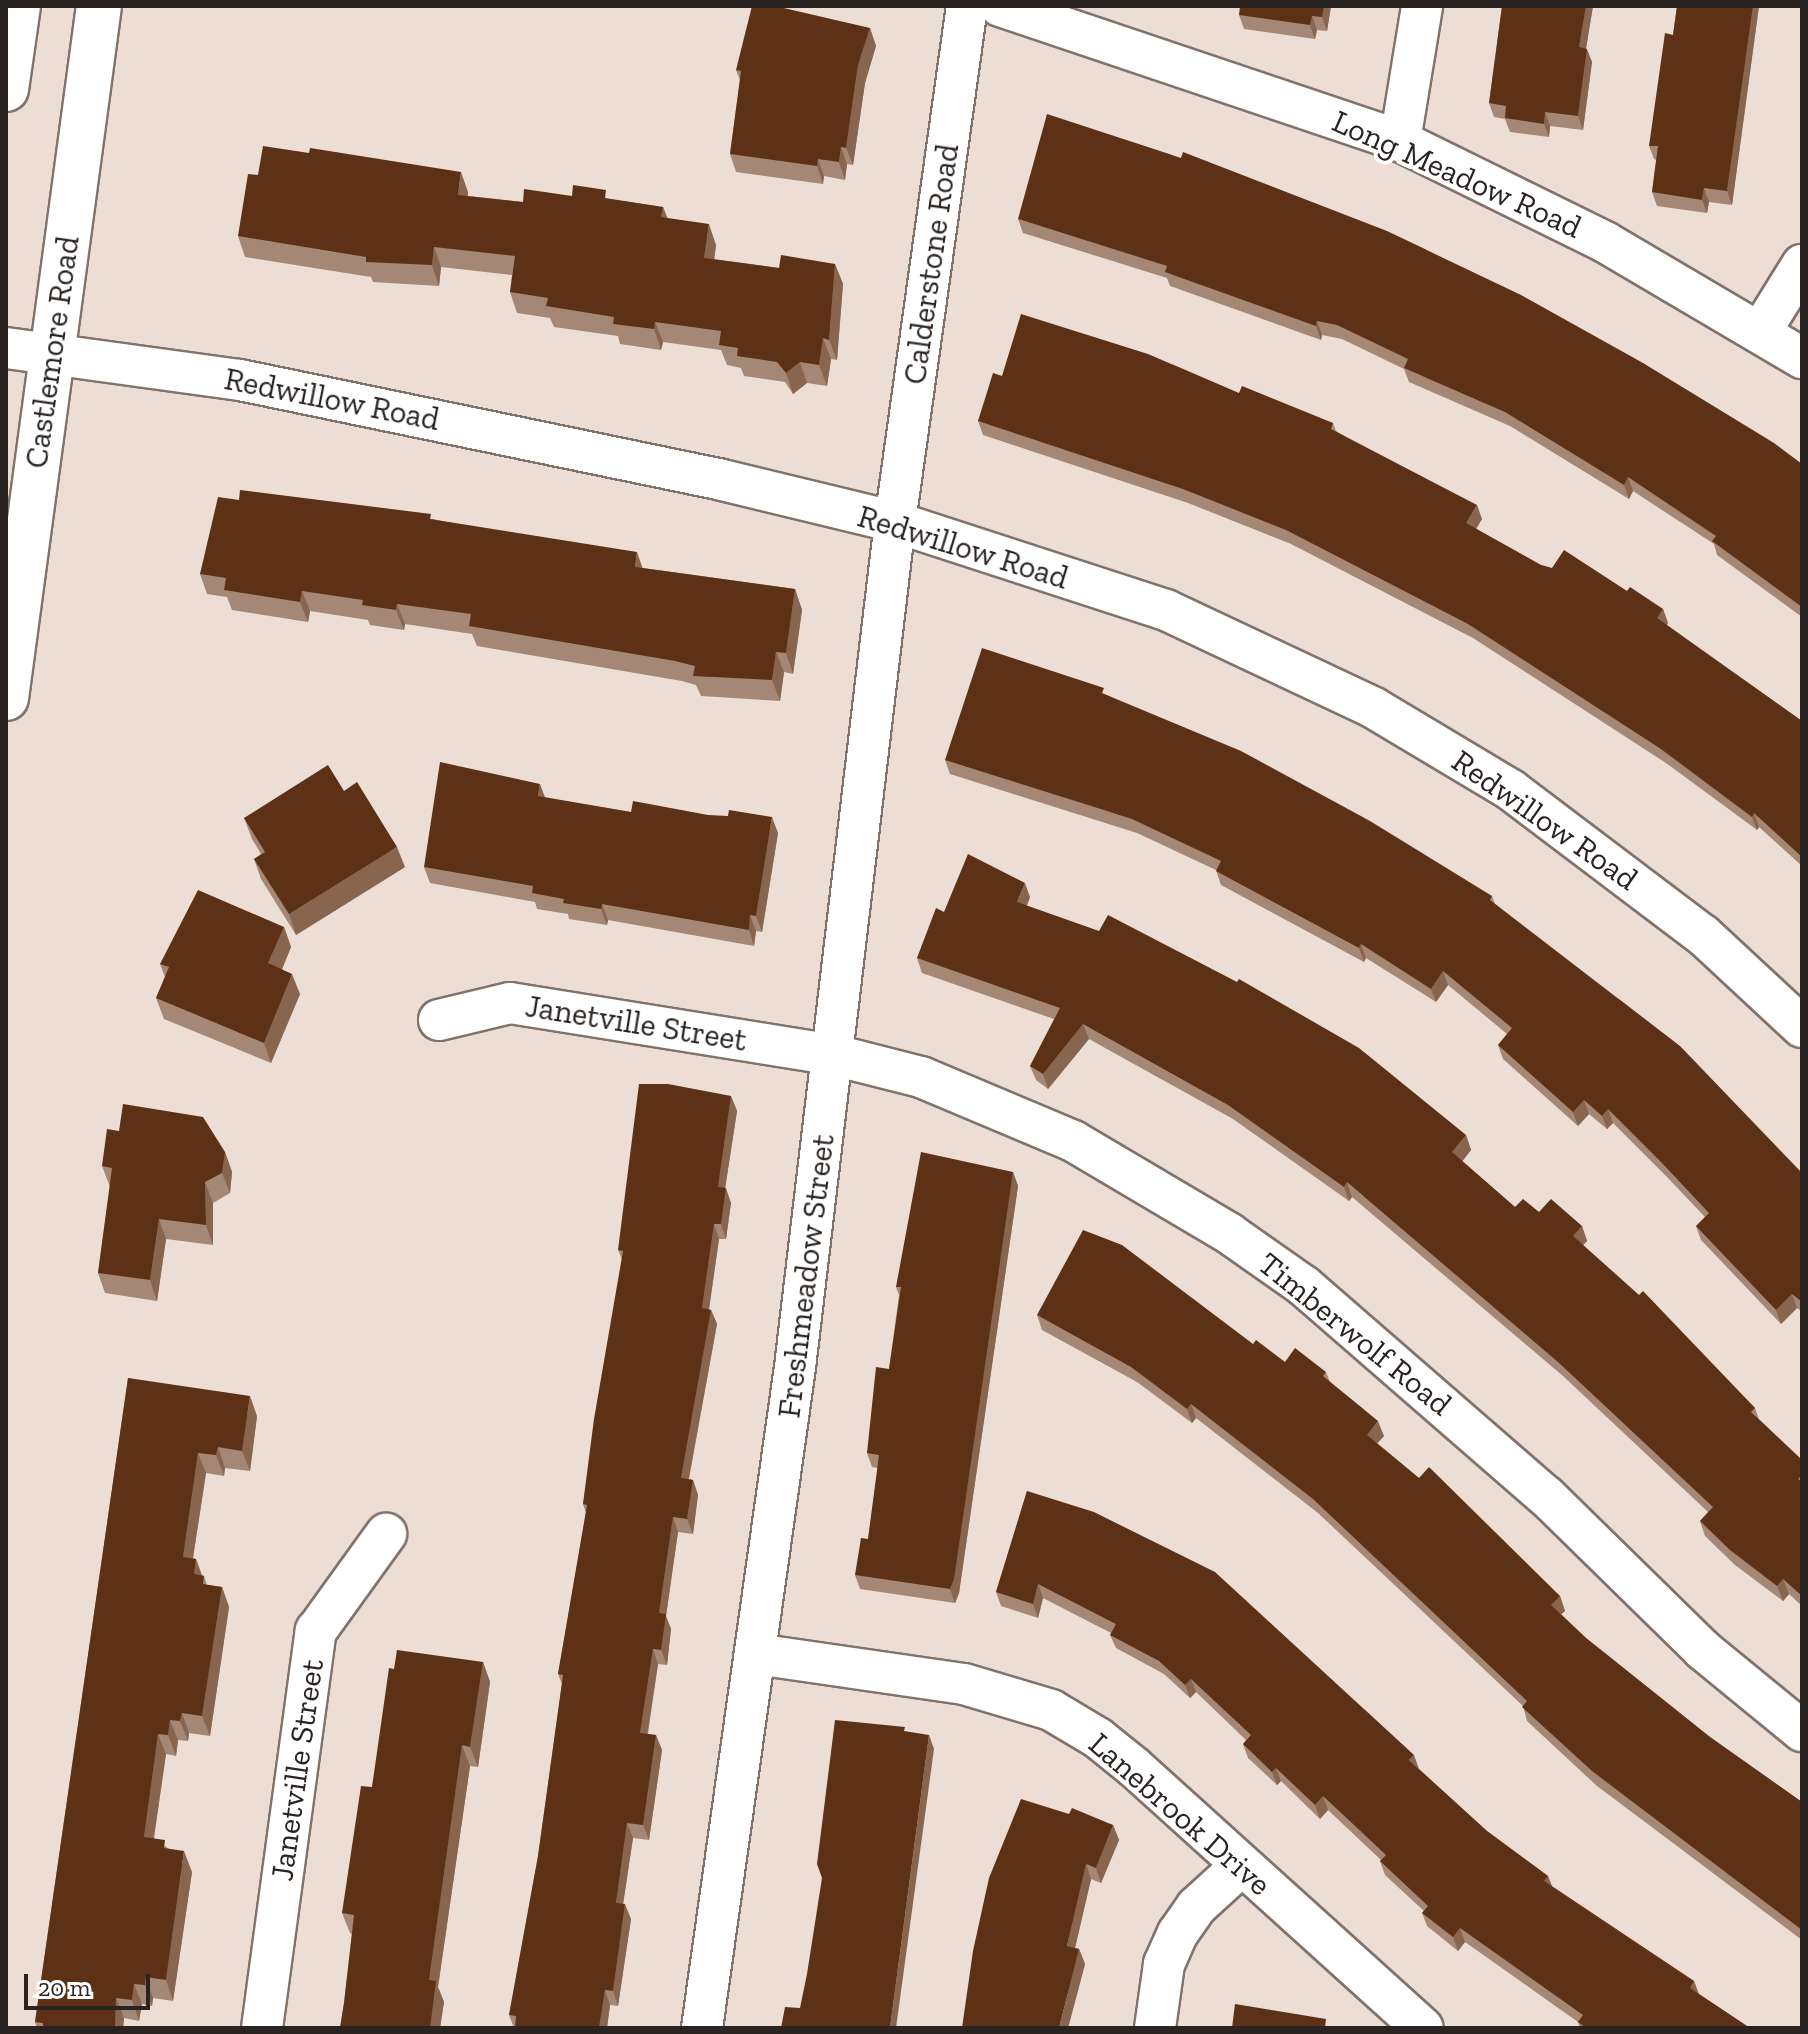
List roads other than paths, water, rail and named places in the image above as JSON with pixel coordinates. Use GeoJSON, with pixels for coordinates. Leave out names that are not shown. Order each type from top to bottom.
{"type":"FeatureCollection","features":[{"type":"Feature","properties":{"kind":"main road"},"geometry":{"type":"LineString","coordinates":[[6,89],[18,6]]}},
{"type":"Feature","properties":{"kind":"main road","name":"Castlemore Road"},"geometry":{"type":"LineString","coordinates":[[6,698],[99,6]]}},
{"type":"Feature","properties":{"kind":"street","name":"Calderstone Road"},"geometry":{"type":"LineString","coordinates":[[895,522],[967,6]]}},
{"type":"Feature","properties":{"kind":"street","name":"Long Meadow Road"},"geometry":{"type":"LineString","coordinates":[[1000,6],[1400,141],[1605,242],[1761,331],[1802,358]]}},
{"type":"Feature","properties":{"kind":"street"},"geometry":{"type":"LineString","coordinates":[[1400,141],[1422,6]]}},
{"type":"Feature","properties":{"kind":"street"},"geometry":{"type":"LineString","coordinates":[[1761,331],[1802,265]]}},
{"type":"Feature","properties":{"kind":"street","name":"Redwillow Road"},"geometry":{"type":"LineString","coordinates":[[6,348],[240,380],[535,439],[895,522],[1166,610],[1374,708],[1511,790],[1640,884],[1764,987],[1802,1027]]}},
{"type":"Feature","properties":{"kind":"street","name":"Freshmeadow Street"},"geometry":{"type":"LineString","coordinates":[[702,2028],[756,1654],[834,1055],[895,522]]}},
{"type":"Feature","properties":{"kind":"street","name":"Janetville Street"},"geometry":{"type":"LineString","coordinates":[[439,1020],[510,1003],[834,1055]]}},
{"type":"Feature","properties":{"kind":"street","name":"Timberwolf Road"},"geometry":{"type":"LineString","coordinates":[[834,1055],[932,1081],[1073,1141],[1242,1242],[1379,1347],[1546,1496],[1703,1650],[1802,1731]]}},
{"type":"Feature","properties":{"kind":"street","name":"Janetville Street"},"geometry":{"type":"LineString","coordinates":[[262,2028],[316,1631],[386,1534]]}},
{"type":"Feature","properties":{"kind":"street","name":"Lanebrook Drive"},"geometry":{"type":"LineString","coordinates":[[756,1654],[964,1684],[1051,1710],[1098,1738],[1423,2028]]}},
{"type":"Feature","properties":{"kind":"street"},"geometry":{"type":"LineString","coordinates":[[1155,2028],[1164,1964],[1178,1933],[1196,1907],[1240,1867]]}}]}
